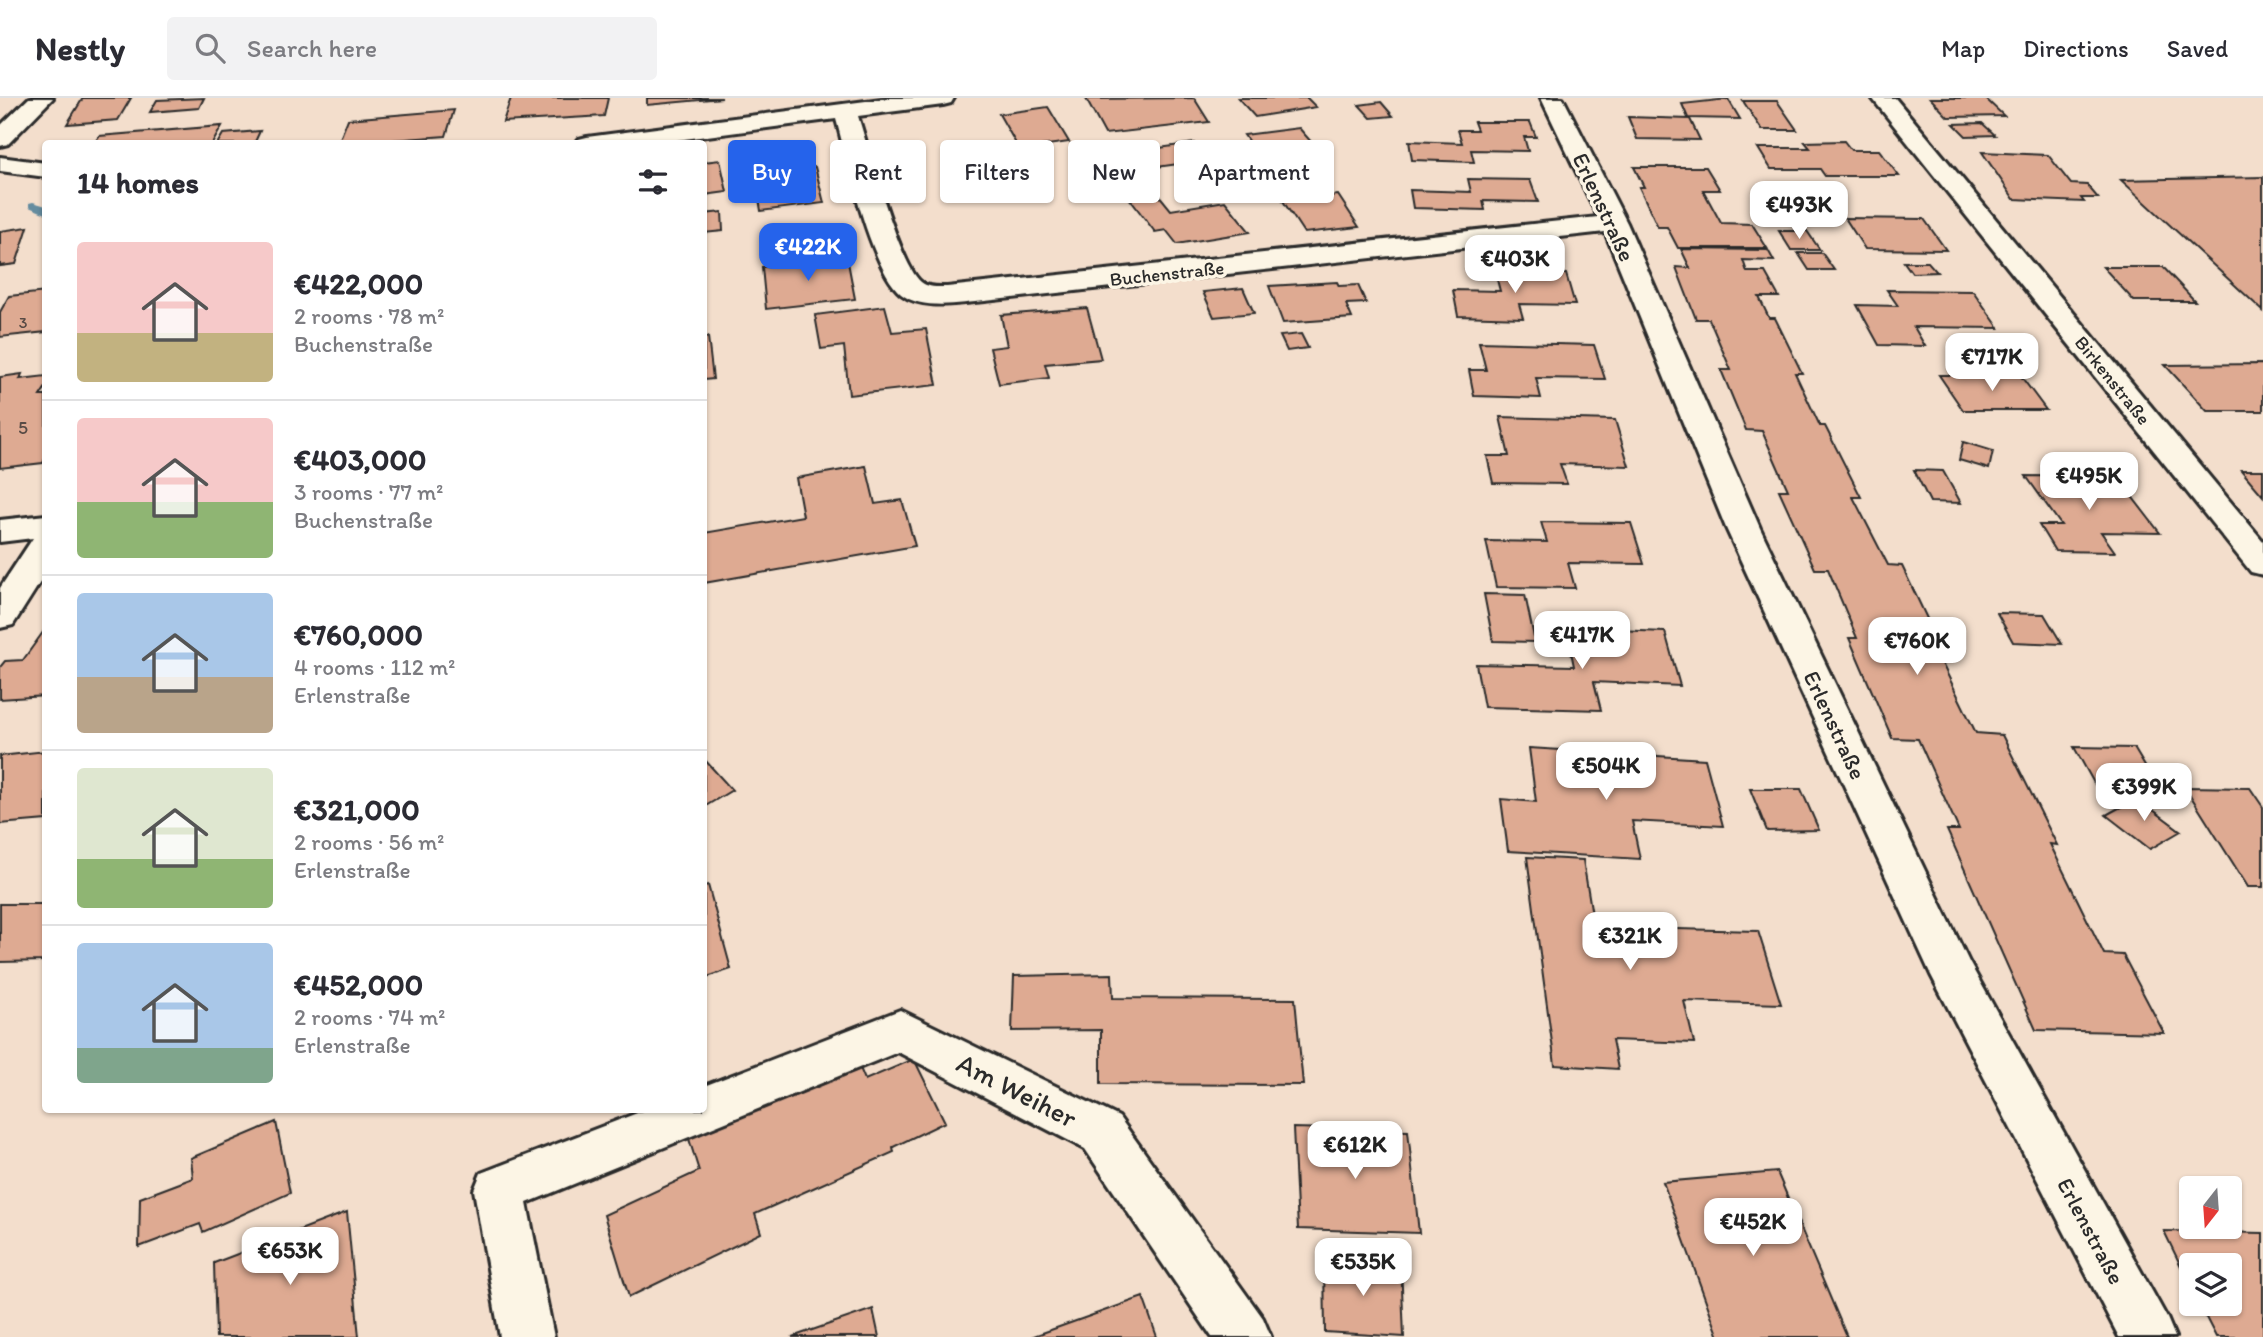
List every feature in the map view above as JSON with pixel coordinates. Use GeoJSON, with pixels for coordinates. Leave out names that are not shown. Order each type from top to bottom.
{"type":"FeatureCollection","features":[{"type":"Feature","properties":{"kind":"street"},"geometry":{"type":"LineString","coordinates":[[0,139],[42,98]]}},
{"type":"Feature","properties":{"kind":"street"},"geometry":{"type":"LineString","coordinates":[[618,140],[943,98]]}},
{"type":"Feature","properties":{"kind":"street","name":"Erlenstraße"},"geometry":{"type":"LineString","coordinates":[[1552,98],[1614,223],[1743,528],[1953,975],[2148,1337]]}},
{"type":"Feature","properties":{"kind":"street","name":"Birkenstraße"},"geometry":{"type":"LineString","coordinates":[[1883,98],[2263,565]]}},
{"type":"Feature","properties":{"kind":"street","name":"Buchenstraße"},"geometry":{"type":"LineString","coordinates":[[845,111],[895,265],[911,288],[926,293],[985,293],[1614,223]]}},
{"type":"Feature","properties":{"kind":"street"},"geometry":{"type":"LineString","coordinates":[[0,164],[42,169]]}},
{"type":"Feature","properties":{"kind":"street"},"geometry":{"type":"LineString","coordinates":[[0,531],[42,526]]}},
{"type":"Feature","properties":{"kind":"street"},"geometry":{"type":"LineString","coordinates":[[0,616],[42,551]]}},
{"type":"Feature","properties":{"kind":"street","name":"Am Weiher"},"geometry":{"type":"LineString","coordinates":[[707,1107],[900,1030],[1102,1133],[1244,1337]]}},
{"type":"Feature","properties":{"kind":"street","name":"Am Weiher"},"geometry":{"type":"LineString","coordinates":[[527,1337],[499,1190],[692,1113]]}},
{"type":"Feature","properties":{"kind":"building"},"geometry":{"type":"Polygon","coordinates":[[[83,98],[131,98],[118,120],[67,124],[83,98]]]}},
{"type":"Feature","properties":{"kind":"building"},"geometry":{"type":"Polygon","coordinates":[[[204,98],[199,108],[150,112],[157,100],[204,98]]]}},
{"type":"Feature","properties":{"kind":"building"},"geometry":{"type":"Polygon","coordinates":[[[511,98],[608,98],[604,116],[503,122],[511,98]]]}},
{"type":"Feature","properties":{"kind":"building"},"geometry":{"type":"Polygon","coordinates":[[[647,98],[722,98],[647,105],[647,98]]]}},
{"type":"Feature","properties":{"kind":"building"},"geometry":{"type":"Polygon","coordinates":[[[1194,98],[1209,122],[1105,134],[1086,99],[1194,98]]]}},
{"type":"Feature","properties":{"kind":"building"},"geometry":{"type":"Polygon","coordinates":[[[1238,98],[1307,98],[1316,107],[1255,117],[1238,98]]]}},
{"type":"Feature","properties":{"kind":"building"},"geometry":{"type":"Polygon","coordinates":[[[1930,98],[1985,98],[2004,116],[1948,117],[1930,98]]]}},
{"type":"Feature","properties":{"kind":"building"},"geometry":{"type":"Polygon","coordinates":[[[1728,99],[1740,119],[1688,118],[1682,104],[1728,99]]]}},
{"type":"Feature","properties":{"kind":"building"},"geometry":{"type":"Polygon","coordinates":[[[1743,101],[1777,101],[1797,130],[1762,130],[1743,101]]]}},
{"type":"Feature","properties":{"kind":"building"},"geometry":{"type":"Polygon","coordinates":[[[1381,102],[1393,116],[1371,118],[1359,105],[1381,102]]]}},
{"type":"Feature","properties":{"kind":"building"},"geometry":{"type":"Polygon","coordinates":[[[1048,107],[1068,142],[1054,144],[1054,140],[1014,140],[999,114],[1048,107]]]}},
{"type":"Feature","properties":{"kind":"building"},"geometry":{"type":"Polygon","coordinates":[[[454,110],[446,136],[340,140],[348,119],[454,110]]]}},
{"type":"Feature","properties":{"kind":"building"},"geometry":{"type":"Polygon","coordinates":[[[1628,117],[1690,119],[1700,140],[1637,139],[1628,117]]]}},
{"type":"Feature","properties":{"kind":"building"},"geometry":{"type":"Polygon","coordinates":[[[1474,122],[1530,122],[1536,137],[1524,137],[1528,151],[1471,150],[1474,162],[1412,160],[1409,141],[1462,143],[1458,130],[1477,130],[1474,122]]]}},
{"type":"Feature","properties":{"kind":"building"},"geometry":{"type":"Polygon","coordinates":[[[1982,123],[1995,135],[1966,136],[1954,124],[1982,123]]]}},
{"type":"Feature","properties":{"kind":"building"},"geometry":{"type":"Polygon","coordinates":[[[222,126],[214,140],[96,140],[99,136],[222,126]]]}},
{"type":"Feature","properties":{"kind":"building"},"geometry":{"type":"Polygon","coordinates":[[[1299,128],[1310,140],[1248,140],[1244,135],[1299,128]]]}},
{"type":"Feature","properties":{"kind":"building"},"geometry":{"type":"Polygon","coordinates":[[[260,131],[256,140],[219,140],[223,134],[260,131]]]}},
{"type":"Feature","properties":{"kind":"building"},"geometry":{"type":"Polygon","coordinates":[[[1844,141],[1851,150],[1879,150],[1899,176],[1825,176],[1820,169],[1771,169],[1758,148],[1810,148],[1805,142],[1844,141]]]}},
{"type":"Feature","properties":{"kind":"building"},"geometry":{"type":"Polygon","coordinates":[[[1174,146],[1174,165],[1160,167],[1160,148],[1174,146]]]}},
{"type":"Feature","properties":{"kind":"building"},"geometry":{"type":"Polygon","coordinates":[[[1982,152],[2048,155],[2071,184],[2087,185],[2098,198],[2081,198],[2084,202],[2014,199],[1982,152]]]}},
{"type":"Feature","properties":{"kind":"building"},"geometry":{"type":"Polygon","coordinates":[[[720,160],[727,192],[707,195],[707,162],[720,160]]]}},
{"type":"Feature","properties":{"kind":"building"},"geometry":{"type":"Polygon","coordinates":[[[1634,167],[1706,167],[1720,190],[1703,190],[1721,223],[1752,224],[1767,248],[1678,248],[1667,227],[1658,227],[1639,187],[1644,187],[1634,167]]]}},
{"type":"Feature","properties":{"kind":"building"},"geometry":{"type":"Polygon","coordinates":[[[816,171],[824,203],[761,211],[760,203],[816,203],[816,171]]]}},
{"type":"Feature","properties":{"kind":"building"},"geometry":{"type":"Polygon","coordinates":[[[2263,177],[2263,311],[2121,180],[2263,177]]]}},
{"type":"Feature","properties":{"kind":"building"},"geometry":{"type":"Polygon","coordinates":[[[1468,179],[1530,180],[1538,202],[1483,201],[1485,210],[1413,208],[1410,190],[1471,192],[1468,179]]]}},
{"type":"Feature","properties":{"kind":"building"},"geometry":{"type":"Polygon","coordinates":[[[1334,195],[1338,195],[1359,227],[1304,233],[1284,203],[1334,203],[1334,195]]]}},
{"type":"Feature","properties":{"kind":"building"},"geometry":{"type":"Polygon","coordinates":[[[1160,196],[1171,210],[1227,203],[1250,232],[1177,244],[1166,230],[1155,232],[1133,203],[1160,203],[1160,196]]]}},
{"type":"Feature","properties":{"kind":"building"},"geometry":{"type":"Polygon","coordinates":[[[722,212],[723,231],[707,233],[707,214],[722,212]]]}},
{"type":"Feature","properties":{"kind":"building"},"geometry":{"type":"Polygon","coordinates":[[[1845,218],[1924,219],[1946,250],[1865,249],[1845,218]]]}},
{"type":"Feature","properties":{"kind":"building"},"geometry":{"type":"Polygon","coordinates":[[[28,227],[16,264],[0,266],[0,231],[28,227]]]}},
{"type":"Feature","properties":{"kind":"building"},"geometry":{"type":"Polygon","coordinates":[[[1779,231],[1807,231],[1820,250],[1791,250],[1779,231]]]}},
{"type":"Feature","properties":{"kind":"building"},"geometry":{"type":"Polygon","coordinates":[[[1681,249],[1768,250],[1774,261],[1743,260],[1747,272],[1765,272],[1779,297],[1759,297],[1769,318],[1775,318],[1802,373],[1795,373],[1820,426],[1825,426],[1861,497],[1853,497],[1888,565],[1902,566],[1941,648],[1934,647],[1976,733],[2002,735],[2057,845],[2050,844],[2104,954],[2123,955],[2164,1033],[2036,1030],[1947,830],[1959,830],[1918,739],[1892,738],[1849,638],[1857,638],[1828,569],[1815,569],[1779,490],[1788,490],[1762,431],[1746,430],[1721,370],[1731,370],[1709,319],[1696,319],[1676,267],[1690,268],[1681,249]]]}},
{"type":"Feature","properties":{"kind":"building"},"geometry":{"type":"Polygon","coordinates":[[[1798,253],[1822,253],[1834,270],[1809,270],[1798,253]]]}},
{"type":"Feature","properties":{"kind":"building"},"geometry":{"type":"Polygon","coordinates":[[[847,257],[855,299],[766,309],[762,267],[847,257]]]}},
{"type":"Feature","properties":{"kind":"building"},"geometry":{"type":"Polygon","coordinates":[[[1904,262],[1928,262],[1937,272],[1912,273],[1904,262]]]}},
{"type":"Feature","properties":{"kind":"building"},"geometry":{"type":"Polygon","coordinates":[[[2103,267],[2163,267],[2195,301],[2134,301],[2103,267]]]}},
{"type":"Feature","properties":{"kind":"building"},"geometry":{"type":"Polygon","coordinates":[[[1495,272],[1566,274],[1575,305],[1519,304],[1523,318],[1458,316],[1453,290],[1500,291],[1495,272]]]}},
{"type":"Feature","properties":{"kind":"building"},"geometry":{"type":"Polygon","coordinates":[[[1337,282],[1339,286],[1358,285],[1366,303],[1346,304],[1352,318],[1283,323],[1269,286],[1337,282]]]}},
{"type":"Feature","properties":{"kind":"building"},"geometry":{"type":"Polygon","coordinates":[[[1243,288],[1254,313],[1214,317],[1203,292],[1243,288]]]}},
{"type":"Feature","properties":{"kind":"building"},"geometry":{"type":"Polygon","coordinates":[[[1887,290],[1973,291],[1999,328],[1914,327],[1925,346],[1879,345],[1857,305],[1898,306],[1887,290]]]}},
{"type":"Feature","properties":{"kind":"building"},"geometry":{"type":"Polygon","coordinates":[[[42,292],[42,332],[0,337],[0,312],[9,296],[42,292]]]}},
{"type":"Feature","properties":{"kind":"building"},"geometry":{"type":"Polygon","coordinates":[[[885,306],[892,332],[926,329],[937,385],[849,395],[844,346],[821,349],[815,315],[885,306]]]}},
{"type":"Feature","properties":{"kind":"building"},"geometry":{"type":"Polygon","coordinates":[[[1087,308],[1101,359],[1045,364],[1049,378],[999,384],[990,348],[1007,346],[1001,315],[1087,308]]]}},
{"type":"Feature","properties":{"kind":"building"},"geometry":{"type":"Polygon","coordinates":[[[1301,334],[1308,348],[1287,351],[1280,336],[1301,334]]]}},
{"type":"Feature","properties":{"kind":"building"},"geometry":{"type":"Polygon","coordinates":[[[707,337],[713,379],[707,380],[707,337]]]}},
{"type":"Feature","properties":{"kind":"building"},"geometry":{"type":"Polygon","coordinates":[[[1479,342],[1594,345],[1605,379],[1536,378],[1541,398],[1474,396],[1469,370],[1486,370],[1479,342]]]}},
{"type":"Feature","properties":{"kind":"building"},"geometry":{"type":"Polygon","coordinates":[[[2263,364],[2263,411],[2207,411],[2165,365],[2263,364]]]}},
{"type":"Feature","properties":{"kind":"building"},"geometry":{"type":"Polygon","coordinates":[[[22,374],[20,379],[42,376],[42,463],[0,468],[0,377],[22,374]]]}},
{"type":"Feature","properties":{"kind":"building"},"geometry":{"type":"Polygon","coordinates":[[[1939,375],[2020,375],[2046,410],[1963,410],[1939,375]]]}},
{"type":"Feature","properties":{"kind":"building"},"geometry":{"type":"Polygon","coordinates":[[[1500,417],[1615,420],[1629,466],[1560,464],[1567,484],[1493,483],[1487,456],[1509,456],[1500,417]]]}},
{"type":"Feature","properties":{"kind":"building"},"geometry":{"type":"Polygon","coordinates":[[[1963,442],[1993,451],[1989,469],[1959,460],[1963,442]]]}},
{"type":"Feature","properties":{"kind":"building"},"geometry":{"type":"Polygon","coordinates":[[[866,466],[875,504],[902,500],[915,546],[707,582],[707,532],[803,516],[796,478],[866,466]]]}},
{"type":"Feature","properties":{"kind":"building"},"geometry":{"type":"Polygon","coordinates":[[[1914,470],[1943,471],[1961,503],[1930,502],[1914,470]]]}},
{"type":"Feature","properties":{"kind":"building"},"geometry":{"type":"Polygon","coordinates":[[[2241,470],[2263,470],[2263,496],[2241,470]]]}},
{"type":"Feature","properties":{"kind":"building"},"geometry":{"type":"Polygon","coordinates":[[[2026,476],[2117,477],[2160,533],[2101,532],[2115,552],[2055,551],[2039,525],[2061,525],[2026,476]]]}},
{"type":"Feature","properties":{"kind":"building"},"geometry":{"type":"Polygon","coordinates":[[[1541,522],[1631,523],[1644,564],[1568,563],[1575,588],[1496,587],[1486,541],[1547,542],[1541,522]]]}},
{"type":"Feature","properties":{"kind":"building"},"geometry":{"type":"Polygon","coordinates":[[[1484,594],[1525,595],[1535,642],[1493,641],[1484,594]]]}},
{"type":"Feature","properties":{"kind":"building"},"geometry":{"type":"Polygon","coordinates":[[[1997,613],[2044,614],[2062,644],[2013,642],[1997,613]]]}},
{"type":"Feature","properties":{"kind":"building"},"geometry":{"type":"Polygon","coordinates":[[[1566,628],[1665,632],[1680,686],[1594,682],[1601,710],[1484,707],[1476,664],[1574,666],[1566,628]]]}},
{"type":"Feature","properties":{"kind":"building"},"geometry":{"type":"Polygon","coordinates":[[[42,634],[42,696],[0,699],[0,667],[5,661],[23,660],[42,634]]]}},
{"type":"Feature","properties":{"kind":"building"},"geometry":{"type":"Polygon","coordinates":[[[2074,747],[2134,748],[2161,793],[2099,792],[2074,747]]]}},
{"type":"Feature","properties":{"kind":"building"},"geometry":{"type":"Polygon","coordinates":[[[1529,748],[1705,759],[1723,826],[1632,821],[1640,859],[1508,851],[1501,799],[1536,802],[1529,748]]]}},
{"type":"Feature","properties":{"kind":"building"},"geometry":{"type":"Polygon","coordinates":[[[42,751],[42,820],[0,824],[0,756],[42,751]]]}},
{"type":"Feature","properties":{"kind":"building"},"geometry":{"type":"Polygon","coordinates":[[[707,762],[732,790],[707,805],[707,762]]]}},
{"type":"Feature","properties":{"kind":"building"},"geometry":{"type":"Polygon","coordinates":[[[2185,787],[2250,788],[2263,807],[2263,887],[2248,887],[2185,787]]]}},
{"type":"Feature","properties":{"kind":"building"},"geometry":{"type":"Polygon","coordinates":[[[1750,789],[1801,789],[1819,830],[1767,831],[1750,789]]]}},
{"type":"Feature","properties":{"kind":"building"},"geometry":{"type":"Polygon","coordinates":[[[2137,798],[2181,831],[2150,849],[2106,815],[2137,798]]]}},
{"type":"Feature","properties":{"kind":"building"},"geometry":{"type":"Polygon","coordinates":[[[1527,857],[1583,860],[1594,927],[1758,931],[1781,1004],[1684,1001],[1694,1043],[1612,1040],[1618,1069],[1555,1065],[1527,857]]]}},
{"type":"Feature","properties":{"kind":"building"},"geometry":{"type":"Polygon","coordinates":[[[707,885],[731,969],[707,977],[707,885]]]}},
{"type":"Feature","properties":{"kind":"building"},"geometry":{"type":"Polygon","coordinates":[[[0,904],[42,904],[42,961],[0,962],[0,904]]]}},
{"type":"Feature","properties":{"kind":"building"},"geometry":{"type":"Polygon","coordinates":[[[1112,974],[1113,998],[1295,999],[1303,1085],[1101,1084],[1101,1030],[1012,1031],[1014,976],[1112,974]]]}},
{"type":"Feature","properties":{"kind":"building"},"geometry":{"type":"Polygon","coordinates":[[[855,1056],[865,1080],[914,1059],[945,1122],[893,1147],[894,1152],[755,1214],[761,1233],[629,1297],[604,1215],[699,1171],[685,1126],[855,1056]]]}},
{"type":"Feature","properties":{"kind":"building"},"geometry":{"type":"Polygon","coordinates":[[[276,1122],[290,1193],[203,1232],[200,1224],[139,1247],[140,1198],[193,1178],[191,1158],[276,1122]]]}},
{"type":"Feature","properties":{"kind":"building"},"geometry":{"type":"Polygon","coordinates":[[[1293,1128],[1408,1131],[1419,1233],[1298,1229],[1293,1128]]]}},
{"type":"Feature","properties":{"kind":"building"},"geometry":{"type":"Polygon","coordinates":[[[1777,1172],[1847,1337],[1719,1337],[1663,1182],[1777,1172]]]}},
{"type":"Feature","properties":{"kind":"building"},"geometry":{"type":"Polygon","coordinates":[[[347,1212],[359,1337],[216,1337],[214,1263],[347,1212]]]}},
{"type":"Feature","properties":{"kind":"building"},"geometry":{"type":"Polygon","coordinates":[[[2164,1231],[2179,1231],[2179,1239],[2242,1239],[2242,1233],[2263,1233],[2263,1337],[2216,1337],[2205,1316],[2242,1316],[2242,1253],[2179,1253],[2179,1262],[2164,1231]]]}},
{"type":"Feature","properties":{"kind":"building"},"geometry":{"type":"Polygon","coordinates":[[[1324,1259],[1401,1264],[1404,1337],[1325,1332],[1324,1259]]]}},
{"type":"Feature","properties":{"kind":"building"},"geometry":{"type":"Polygon","coordinates":[[[1143,1297],[1157,1337],[1031,1337],[1143,1297]]]}},
{"type":"Feature","properties":{"kind":"building"},"geometry":{"type":"Polygon","coordinates":[[[873,1309],[879,1337],[792,1337],[873,1309]]]}},
{"type":"Feature","properties":{"kind":"waterway"},"geometry":{"type":"LineString","coordinates":[[33,205],[42,209]]}}]}
